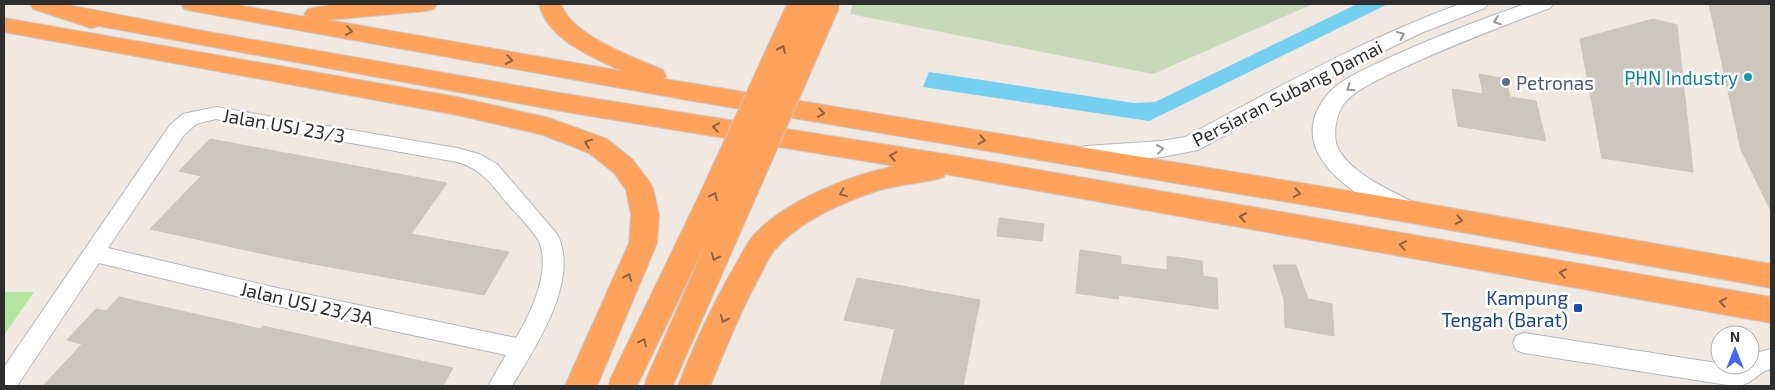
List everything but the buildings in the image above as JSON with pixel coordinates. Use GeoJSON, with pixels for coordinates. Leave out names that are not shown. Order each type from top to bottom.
{"type":"FeatureCollection","features":[{"type":"Feature","properties":{"kind":"highway"},"geometry":{"type":"LineString","coordinates":[[41,4],[75,14],[208,40],[572,104],[976,169],[1771,310]]}},
{"type":"Feature","properties":{"kind":"highway"},"geometry":{"type":"LineString","coordinates":[[192,4],[687,91],[1411,212],[1771,276]]}},
{"type":"Feature","properties":{"kind":"highway"},"geometry":{"type":"LineString","coordinates":[[250,14],[355,12],[426,4]]}},
{"type":"Feature","properties":{"kind":"highway"},"geometry":{"type":"LineString","coordinates":[[550,4],[554,17],[588,46],[687,91]]}},
{"type":"Feature","properties":{"kind":"highway"},"geometry":{"type":"LineString","coordinates":[[622,386],[710,204],[802,4]]}},
{"type":"Feature","properties":{"kind":"highway"},"geometry":{"type":"LineString","coordinates":[[658,386],[826,4]]}},
{"type":"Feature","properties":{"kind":"highway"},"geometry":{"type":"LineString","coordinates":[[75,14],[169,54]]}},
{"type":"Feature","properties":{"kind":"highway"},"geometry":{"type":"LineString","coordinates":[[4,25],[457,106],[549,127],[598,146],[623,166],[639,188],[645,215],[643,243],[581,386]]}},
{"type":"Feature","properties":{"kind":"highway"},"geometry":{"type":"LineString","coordinates":[[457,106],[572,104]]}},
{"type":"Feature","properties":{"kind":"highway"},"geometry":{"type":"LineString","coordinates":[[694,386],[738,285],[764,243],[790,222],[825,201],[893,176],[928,170],[976,169]]}},
{"type":"Feature","properties":{"kind":"street","name":"Persiaran Subang Damai"},"geometry":{"type":"LineString","coordinates":[[1059,153],[1106,154],[1162,149],[1190,144],[1346,61],[1414,28],[1478,4]]}},
{"type":"Feature","properties":{"kind":"street","name":"Persiaran Subang Damai"},"geometry":{"type":"LineString","coordinates":[[1411,212],[1353,179],[1339,165],[1326,147],[1326,121],[1328,113],[1337,97],[1366,77],[1441,41],[1543,4]]}},
{"type":"Feature","properties":{"kind":"street","name":"Jalan USJ 23/3"},"geometry":{"type":"LineString","coordinates":[[4,386],[177,130],[197,116],[216,113],[472,159],[490,169],[550,240],[554,255],[552,280],[543,306],[500,386]]}},
{"type":"Feature","properties":{"kind":"street","name":"Jalan USJ 23/3A"},"geometry":{"type":"LineString","coordinates":[[93,253],[277,297],[521,349]]}},
{"type":"Feature","properties":{"kind":"street"},"geometry":{"type":"LineString","coordinates":[[1725,268],[1771,265]]}},
{"type":"Feature","properties":{"kind":"street"},"geometry":{"type":"LineString","coordinates":[[1524,343],[1740,378],[1760,361],[1771,358]]}},
{"type":"Feature","properties":{"kind":"green space"},"geometry":{"type":"Polygon","coordinates":[[[853,4],[1313,4],[1153,74],[850,14],[853,4]]]}},
{"type":"Feature","properties":{"kind":"green space"},"geometry":{"type":"Polygon","coordinates":[[[4,292],[34,292],[4,335],[4,292]]]}},
{"type":"Feature","properties":{"kind":"water"},"geometry":{"type":"Polygon","coordinates":[[[1357,4],[1388,4],[1149,121],[923,87],[929,72],[1134,103],[1155,102],[1357,4]]]}},
{"type":"Feature","properties":{"kind":"place","name":"PHN Industry"},"geometry":{"type":"Point","coordinates":[1748,77]}},
{"type":"Feature","properties":{"kind":"place","name":"Petronas"},"geometry":{"type":"Point","coordinates":[1506,82]}},
{"type":"Feature","properties":{"kind":"place","name":"Kampung Tengah (Barat)"},"geometry":{"type":"Point","coordinates":[1578,308]}}]}
